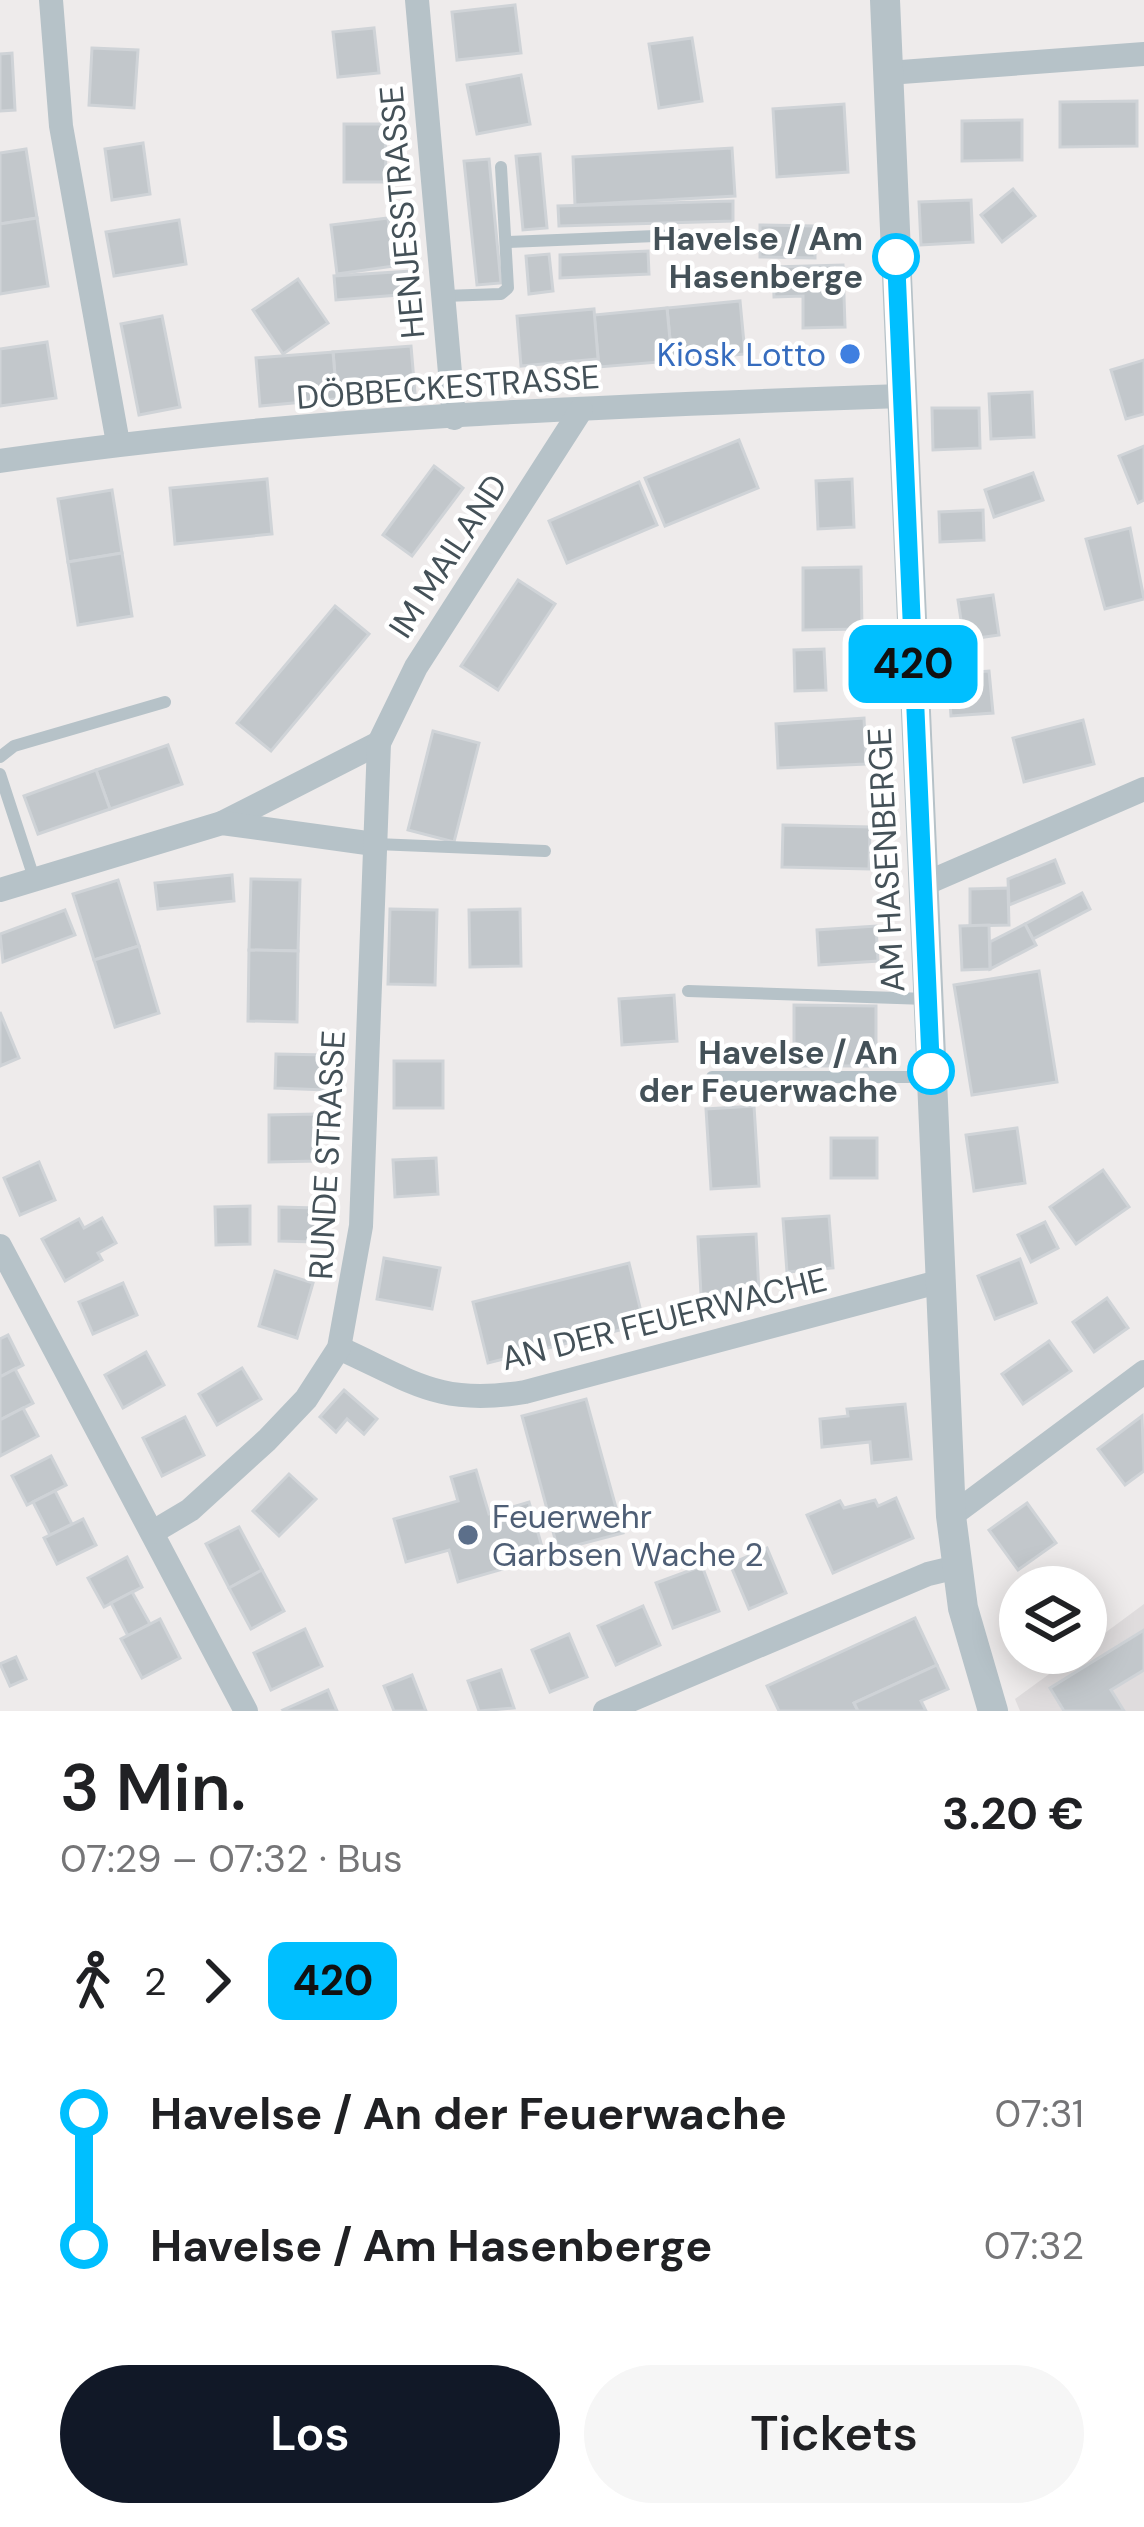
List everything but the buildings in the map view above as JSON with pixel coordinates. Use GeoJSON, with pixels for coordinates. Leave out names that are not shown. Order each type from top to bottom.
{"type":"FeatureCollection","features":[{"type":"Feature","properties":{"kind":"street"},"geometry":{"type":"LineString","coordinates":[[51,0],[61,126],[118,443]]}},
{"type":"Feature","properties":{"kind":"street","name":"HENJESSTRASSE"},"geometry":{"type":"LineString","coordinates":[[417,0],[454,418]]}},
{"type":"Feature","properties":{"kind":"street","name":"AM HASENBERGE"},"geometry":{"type":"LineString","coordinates":[[885,0],[951,1516],[957,1567],[993,1711]]}},
{"type":"Feature","properties":{"kind":"street"},"geometry":{"type":"LineString","coordinates":[[888,73],[1144,54]]}},
{"type":"Feature","properties":{"kind":"street","name":"DÖBBECKESTRASSE"},"geometry":{"type":"LineString","coordinates":[[0,461],[118,443],[454,418],[902,396]]}},
{"type":"Feature","properties":{"kind":"street","name":"IM MAILAND"},"geometry":{"type":"LineString","coordinates":[[374,844],[379,743],[416,667],[581,410]]}},
{"type":"Feature","properties":{"kind":"street"},"geometry":{"type":"LineString","coordinates":[[0,890],[222,823],[379,743]]}},
{"type":"Feature","properties":{"kind":"street"},"geometry":{"type":"LineString","coordinates":[[922,885],[1144,789]]}},
{"type":"Feature","properties":{"kind":"street"},"geometry":{"type":"LineString","coordinates":[[222,823],[374,844]]}},
{"type":"Feature","properties":{"kind":"street","name":"RUNDE STRASSE"},"geometry":{"type":"LineString","coordinates":[[153,1532],[190,1510],[267,1440],[306,1399],[339,1348],[355,1286],[362,1226],[374,844]]}},
{"type":"Feature","properties":{"kind":"street"},"geometry":{"type":"LineString","coordinates":[[0,1246],[246,1711]]}},
{"type":"Feature","properties":{"kind":"street","name":"AN DER FEUERWACHE"},"geometry":{"type":"LineString","coordinates":[[339,1348],[435,1392],[475,1400],[525,1392],[942,1281]]}},
{"type":"Feature","properties":{"kind":"street"},"geometry":{"type":"LineString","coordinates":[[951,1516],[1144,1372]]}},
{"type":"Feature","properties":{"kind":"street"},"geometry":{"type":"LineString","coordinates":[[604,1711],[928,1574],[957,1567]]}},
{"type":"Feature","properties":{"kind":"lane"},"geometry":{"type":"LineString","coordinates":[[442,296],[501,294],[508,288],[501,167]]}},
{"type":"Feature","properties":{"kind":"lane"},"geometry":{"type":"LineString","coordinates":[[508,242],[680,235]]}},
{"type":"Feature","properties":{"kind":"lane"},"geometry":{"type":"LineString","coordinates":[[0,757],[14,746],[165,702]]}},
{"type":"Feature","properties":{"kind":"lane"},"geometry":{"type":"LineString","coordinates":[[0,775],[34,878]]}},
{"type":"Feature","properties":{"kind":"lane"},"geometry":{"type":"LineString","coordinates":[[374,844],[545,851]]}},
{"type":"Feature","properties":{"kind":"lane"},"geometry":{"type":"LineString","coordinates":[[688,991],[928,999]]}},
{"type":"Feature","properties":{"kind":"lane"},"geometry":{"type":"LineString","coordinates":[[712,1077],[932,1077]]}},
{"type":"Feature","properties":{"kind":"shaded area"},"geometry":{"type":"Polygon","coordinates":[[[1144,1604],[1144,1711],[1020,1711],[1015,1699],[1049,1674],[1107,1674],[1107,1631],[1144,1604]]]}},
{"type":"Feature","properties":{"kind":"bus line","name":"420"},"geometry":{"type":"LineString","coordinates":[[896,257],[931,1071]]}},
{"type":"Feature","properties":{"kind":"place","name":"Havelse / Am Hasenberge"},"geometry":{"type":"Point","coordinates":[896,257]}},
{"type":"Feature","properties":{"kind":"place","name":"Kiosk Lotto"},"geometry":{"type":"Point","coordinates":[850,354]}},
{"type":"Feature","properties":{"kind":"place","name":"Havelse / An der Feuerwache"},"geometry":{"type":"Point","coordinates":[931,1071]}},
{"type":"Feature","properties":{"kind":"place","name":"Feuerwehr Garbsen Wache 2"},"geometry":{"type":"Point","coordinates":[468,1535]}}]}
